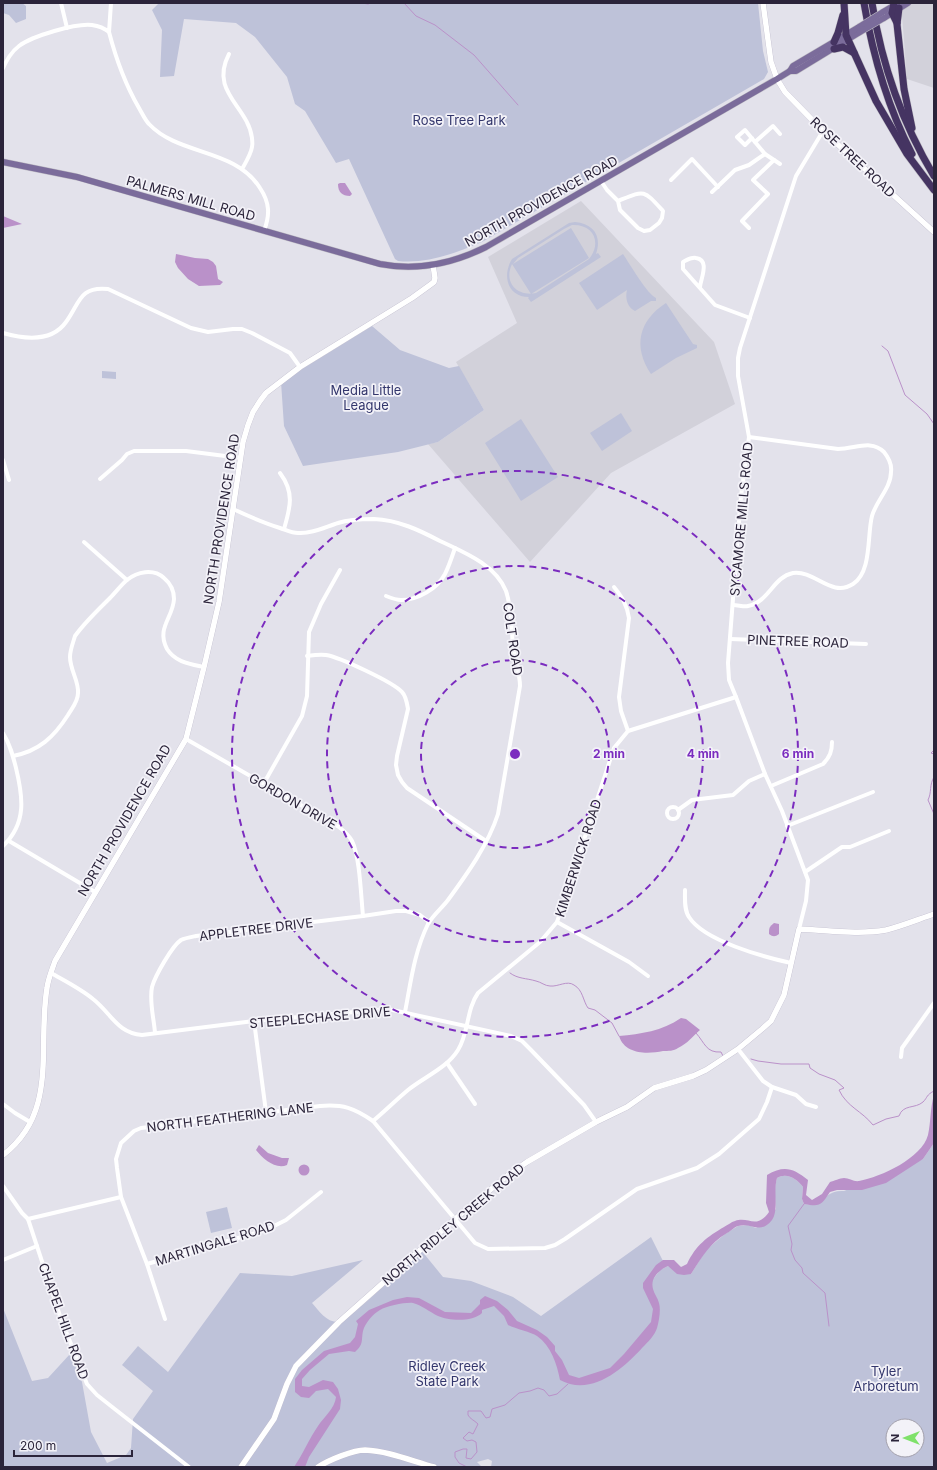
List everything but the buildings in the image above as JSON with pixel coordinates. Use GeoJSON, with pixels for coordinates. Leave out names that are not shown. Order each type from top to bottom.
{"type":"FeatureCollection","features":[{"type":"Feature","properties":{"kind":"highway"},"geometry":{"type":"LineString","coordinates":[[844,3],[847,37],[881,111],[907,154],[934,190]]}},
{"type":"Feature","properties":{"kind":"highway"},"geometry":{"type":"LineString","coordinates":[[844,3],[842,17],[834,45],[843,47],[854,53]]}},
{"type":"Feature","properties":{"kind":"highway"},"geometry":{"type":"LineString","coordinates":[[864,3],[876,61],[889,103],[906,143],[934,190]]}},
{"type":"Feature","properties":{"kind":"highway"},"geometry":{"type":"LineString","coordinates":[[872,3],[882,52],[894,93],[907,127],[934,176]]}},
{"type":"Feature","properties":{"kind":"highway"},"geometry":{"type":"LineString","coordinates":[[895,7],[906,106],[927,165]]}},
{"type":"Feature","properties":{"kind":"main road","name":"NORTH PROVIDENCE ROAD"},"geometry":{"type":"LineString","coordinates":[[433,265],[460,258],[486,247],[777,79],[790,71],[794,65],[834,45],[895,7],[908,3]]}},
{"type":"Feature","properties":{"kind":"main road","name":"PALMERS MILL ROAD"},"geometry":{"type":"LineString","coordinates":[[3,162],[77,176],[370,262],[400,267],[433,265]]}},
{"type":"Feature","properties":{"kind":"street"},"geometry":{"type":"LineString","coordinates":[[61,3],[67,28]]}},
{"type":"Feature","properties":{"kind":"street"},"geometry":{"type":"LineString","coordinates":[[111,3],[109,32],[117,60],[126,86],[148,123],[162,135],[180,144],[229,161],[242,169],[256,182],[265,196],[268,205],[269,214],[264,231]]}},
{"type":"Feature","properties":{"kind":"street","name":"ROSE TREE ROAD"},"geometry":{"type":"LineString","coordinates":[[763,3],[769,54],[777,79],[790,98],[823,131],[934,232]]}},
{"type":"Feature","properties":{"kind":"street"},"geometry":{"type":"LineString","coordinates":[[3,68],[7,59],[20,46],[30,40],[67,28],[82,25],[103,27],[109,32]]}},
{"type":"Feature","properties":{"kind":"street"},"geometry":{"type":"LineString","coordinates":[[229,54],[223,71],[225,88],[239,112],[246,120],[251,133],[253,146],[242,169]]}},
{"type":"Feature","properties":{"kind":"street"},"geometry":{"type":"LineString","coordinates":[[780,134],[773,126],[753,140],[765,154],[780,164]]}},
{"type":"Feature","properties":{"kind":"street","name":"SYCAMORE MILLS ROAD"},"geometry":{"type":"LineString","coordinates":[[799,928],[808,887],[808,880],[729,680],[728,664],[741,496],[749,437],[738,376],[738,358],[796,176],[823,131]]}},
{"type":"Feature","properties":{"kind":"street"},"geometry":{"type":"LineString","coordinates":[[712,192],[735,170],[748,165],[765,154]]}},
{"type":"Feature","properties":{"kind":"street"},"geometry":{"type":"LineString","coordinates":[[671,180],[692,159],[718,187]]}},
{"type":"Feature","properties":{"kind":"street"},"geometry":{"type":"LineString","coordinates":[[749,228],[742,221],[768,194],[753,180],[774,160]]}},
{"type":"Feature","properties":{"kind":"street"},"geometry":{"type":"LineString","coordinates":[[601,181],[607,190],[618,201],[620,210],[638,228],[644,231],[650,230],[659,223],[662,218],[663,212],[647,194],[637,193],[618,201]]}},
{"type":"Feature","properties":{"kind":"street"},"geometry":{"type":"LineString","coordinates":[[700,287],[704,268],[703,262],[696,258],[683,262],[683,269],[716,305],[750,318]]}},
{"type":"Feature","properties":{"kind":"street","name":"NORTH PROVIDENCE ROAD"},"geometry":{"type":"LineString","coordinates":[[3,1155],[20,1139],[36,1111],[42,1084],[45,1001],[51,973],[62,948],[186,739],[219,602],[241,458],[248,425],[260,401],[266,393],[300,367],[412,298],[434,282],[435,278],[433,265]]}},
{"type":"Feature","properties":{"kind":"street"},"geometry":{"type":"LineString","coordinates":[[3,333],[26,338],[35,338],[51,334],[65,323],[80,297],[88,291],[98,288],[108,289],[195,330],[208,332],[242,329],[252,333],[290,353],[300,367]]}},
{"type":"Feature","properties":{"kind":"street"},"geometry":{"type":"LineString","coordinates":[[733,605],[747,606],[758,602],[765,597],[779,580],[787,575],[795,573],[804,574],[827,586],[836,588],[845,588],[853,584],[861,577],[865,568],[872,514],[890,481],[892,472],[891,465],[884,452],[870,444],[838,449],[749,437]]}},
{"type":"Feature","properties":{"kind":"street"},"geometry":{"type":"LineString","coordinates":[[100,479],[127,454],[134,451],[186,451],[241,458]]}},
{"type":"Feature","properties":{"kind":"street"},"geometry":{"type":"LineString","coordinates":[[3,460],[9,480]]}},
{"type":"Feature","properties":{"kind":"street"},"geometry":{"type":"LineString","coordinates":[[280,474],[286,480],[290,492],[291,502],[284,530]]}},
{"type":"Feature","properties":{"kind":"street","name":"COLT ROAD"},"geometry":{"type":"LineString","coordinates":[[233,509],[284,530],[298,533],[319,530],[340,522],[374,519],[392,521],[412,527],[476,559],[490,569],[505,590],[513,632],[513,646],[520,677],[520,686],[498,814],[494,826],[486,841],[447,901],[429,922],[418,945],[405,1012]]}},
{"type":"Feature","properties":{"kind":"street"},"geometry":{"type":"LineString","coordinates":[[84,542],[127,580]]}},
{"type":"Feature","properties":{"kind":"street"},"geometry":{"type":"LineString","coordinates":[[386,596],[401,600],[411,599],[421,596],[430,590],[444,575],[455,548]]}},
{"type":"Feature","properties":{"kind":"street"},"geometry":{"type":"LineString","coordinates":[[264,783],[302,716],[305,708],[307,696],[307,656],[312,623],[340,570]]}},
{"type":"Feature","properties":{"kind":"street"},"geometry":{"type":"LineString","coordinates":[[13,756],[26,754],[50,738],[72,710],[78,695],[78,686],[70,657],[75,636],[127,580],[140,573],[152,572],[162,576],[168,582],[172,590],[174,599],[164,630],[164,639],[168,649],[175,657],[185,663],[204,667]]}},
{"type":"Feature","properties":{"kind":"street"},"geometry":{"type":"LineString","coordinates":[[614,587],[628,608],[629,618],[619,697],[621,711],[628,731],[736,697]]}},
{"type":"Feature","properties":{"kind":"street","name":"PINETREE ROAD"},"geometry":{"type":"LineString","coordinates":[[730,639],[866,644]]}},
{"type":"Feature","properties":{"kind":"street"},"geometry":{"type":"LineString","coordinates":[[307,656],[317,654],[331,656],[393,684],[403,693],[408,709],[397,756],[396,765],[398,775],[407,788],[486,841]]}},
{"type":"Feature","properties":{"kind":"street","name":"KIMBERWICK ROAD"},"geometry":{"type":"LineString","coordinates":[[373,1121],[409,1089],[447,1063],[453,1057],[460,1048],[473,1001],[478,993],[540,942],[557,922],[614,748],[628,731]]}},
{"type":"Feature","properties":{"kind":"street"},"geometry":{"type":"LineString","coordinates":[[3,733],[13,756],[22,801],[21,813],[16,829],[3,846]]}},
{"type":"Feature","properties":{"kind":"street","name":"GORDON DRIVE"},"geometry":{"type":"LineString","coordinates":[[186,739],[339,827],[351,840],[356,853],[363,916]]}},
{"type":"Feature","properties":{"kind":"street"},"geometry":{"type":"LineString","coordinates":[[771,786],[823,764],[829,757],[832,749],[832,742]]}},
{"type":"Feature","properties":{"kind":"street"},"geometry":{"type":"LineString","coordinates":[[678,810],[692,800],[733,795],[749,781],[765,774]]}},
{"type":"Feature","properties":{"kind":"street"},"geometry":{"type":"LineString","coordinates":[[787,826],[873,792]]}},
{"type":"Feature","properties":{"kind":"street"},"geometry":{"type":"LineString","coordinates":[[805,872],[842,847],[850,847],[889,831]]}},
{"type":"Feature","properties":{"kind":"street"},"geometry":{"type":"LineString","coordinates":[[9,840],[95,892]]}},
{"type":"Feature","properties":{"kind":"street"},"geometry":{"type":"LineString","coordinates":[[685,890],[685,904],[688,916],[696,926],[707,934],[767,958],[791,963]]}},
{"type":"Feature","properties":{"kind":"street","name":"APPLETREE DRIVE"},"geometry":{"type":"LineString","coordinates":[[155,1033],[152,987],[172,950],[182,940],[196,936],[396,911],[406,911],[420,915],[429,922]]}},
{"type":"Feature","properties":{"kind":"street"},"geometry":{"type":"LineString","coordinates":[[799,928],[875,932],[934,914]]}},
{"type":"Feature","properties":{"kind":"street"},"geometry":{"type":"LineString","coordinates":[[557,922],[629,962],[648,976]]}},
{"type":"Feature","properties":{"kind":"street","name":"NORTH RIDLEY CREEK ROAD"},"geometry":{"type":"LineString","coordinates":[[241,1467],[274,1419],[287,1384],[296,1366],[339,1322],[455,1219],[507,1176],[527,1162],[627,1106],[654,1088],[693,1076],[706,1070],[738,1049],[762,1030],[770,1021],[784,995],[799,928]]}},
{"type":"Feature","properties":{"kind":"street","name":"STEEPLECHASE DRIVE"},"geometry":{"type":"LineString","coordinates":[[51,973],[95,1000],[120,1028],[134,1034],[142,1035],[388,1009],[511,1036],[522,1041],[584,1105],[596,1122]]}},
{"type":"Feature","properties":{"kind":"street"},"geometry":{"type":"LineString","coordinates":[[901,1057],[902,1048],[934,1003]]}},
{"type":"Feature","properties":{"kind":"street"},"geometry":{"type":"LineString","coordinates":[[254,1022],[266,1112]]}},
{"type":"Feature","properties":{"kind":"street"},"geometry":{"type":"LineString","coordinates":[[738,1049],[763,1081],[772,1087],[796,1095],[806,1104],[816,1107]]}},
{"type":"Feature","properties":{"kind":"street"},"geometry":{"type":"LineString","coordinates":[[447,1063],[476,1104]]}},
{"type":"Feature","properties":{"kind":"street","name":"NORTH FEATHERING LANE"},"geometry":{"type":"LineString","coordinates":[[165,1319],[147,1264],[121,1197],[116,1159],[121,1143],[134,1131],[142,1128],[320,1106],[340,1105],[351,1108],[373,1121],[475,1242],[488,1249],[545,1248],[555,1245],[637,1189],[697,1168],[719,1154],[759,1119],[772,1087]]}},
{"type":"Feature","properties":{"kind":"street"},"geometry":{"type":"LineString","coordinates":[[3,1104],[30,1122]]}},
{"type":"Feature","properties":{"kind":"street","name":"CHAPEL HILL ROAD"},"geometry":{"type":"LineString","coordinates":[[3,1186],[28,1219],[61,1319],[87,1384],[97,1395],[188,1467]]}},
{"type":"Feature","properties":{"kind":"street","name":"MARTINGALE ROAD"},"geometry":{"type":"LineString","coordinates":[[147,1264],[266,1230],[286,1220],[321,1192]]}},
{"type":"Feature","properties":{"kind":"street"},"geometry":{"type":"LineString","coordinates":[[28,1219],[121,1197]]}},
{"type":"Feature","properties":{"kind":"street"},"geometry":{"type":"LineString","coordinates":[[3,1260],[37,1246]]}},
{"type":"Feature","properties":{"kind":"street"},"geometry":{"type":"LineString","coordinates":[[318,1467],[347,1454],[363,1450],[379,1452],[434,1467]]}},
{"type":"Feature","properties":{"kind":"shaded area"},"geometry":{"type":"Polygon","coordinates":[[[901,3],[934,3],[934,88],[907,79],[901,3]]]}},
{"type":"Feature","properties":{"kind":"shaded area"},"geometry":{"type":"Polygon","coordinates":[[[345,183],[352,194],[350,196],[343,194],[340,191],[338,184],[345,183]]]}},
{"type":"Feature","properties":{"kind":"shaded area"},"geometry":{"type":"Polygon","coordinates":[[[581,201],[714,342],[735,404],[611,473],[530,562],[428,444],[438,442],[484,410],[456,362],[517,323],[488,257],[581,201]]]}},
{"type":"Feature","properties":{"kind":"shaded area"},"geometry":{"type":"Polygon","coordinates":[[[3,216],[22,224],[3,228],[3,216]]]}},
{"type":"Feature","properties":{"kind":"shaded area"},"geometry":{"type":"Polygon","coordinates":[[[176,254],[208,259],[216,266],[218,279],[223,282],[220,285],[199,286],[188,279],[178,268],[175,262],[176,254]]]}},
{"type":"Feature","properties":{"kind":"shaded area"},"geometry":{"type":"Polygon","coordinates":[[[774,923],[779,924],[779,934],[772,936],[769,934],[770,928],[774,923]]]}},
{"type":"Feature","properties":{"kind":"shaded area"},"geometry":{"type":"Polygon","coordinates":[[[681,1018],[686,1019],[700,1030],[690,1040],[675,1050],[651,1053],[638,1052],[626,1047],[619,1036],[659,1029],[681,1018]]]}},
{"type":"Feature","properties":{"kind":"shaded area"},"geometry":{"type":"Polygon","coordinates":[[[934,1095],[934,1143],[923,1159],[886,1183],[862,1190],[837,1190],[830,1192],[820,1204],[814,1205],[804,1204],[802,1199],[803,1187],[798,1181],[792,1177],[781,1176],[777,1178],[776,1183],[776,1206],[774,1216],[768,1224],[764,1227],[743,1225],[735,1227],[711,1246],[702,1256],[691,1274],[677,1274],[668,1266],[661,1270],[654,1278],[652,1285],[660,1309],[660,1316],[655,1333],[626,1364],[616,1372],[595,1383],[583,1385],[572,1384],[560,1380],[553,1356],[542,1340],[537,1336],[508,1325],[504,1316],[494,1306],[482,1310],[482,1313],[478,1316],[461,1320],[443,1318],[413,1303],[396,1305],[380,1310],[367,1322],[363,1331],[362,1342],[355,1352],[349,1351],[329,1354],[302,1379],[302,1386],[309,1387],[323,1380],[333,1382],[338,1389],[341,1400],[340,1409],[309,1457],[305,1467],[294,1467],[320,1423],[331,1409],[336,1397],[328,1389],[316,1391],[309,1398],[301,1397],[295,1392],[295,1379],[302,1370],[324,1351],[350,1343],[355,1337],[358,1324],[356,1321],[369,1310],[393,1300],[407,1297],[419,1298],[445,1312],[471,1313],[480,1304],[480,1300],[485,1296],[497,1301],[508,1310],[517,1321],[537,1330],[547,1337],[555,1346],[555,1351],[562,1360],[569,1375],[579,1378],[610,1368],[651,1322],[653,1309],[643,1288],[643,1283],[656,1265],[663,1260],[674,1260],[681,1267],[687,1264],[690,1257],[702,1242],[712,1234],[735,1221],[756,1221],[764,1217],[769,1212],[766,1203],[767,1175],[773,1172],[788,1169],[803,1176],[808,1180],[806,1195],[812,1200],[822,1194],[830,1182],[842,1178],[857,1181],[868,1179],[900,1165],[918,1151],[928,1135],[934,1095]]]}},
{"type":"Feature","properties":{"kind":"shaded area"},"geometry":{"type":"Polygon","coordinates":[[[259,1145],[268,1153],[282,1158],[289,1158],[287,1165],[278,1166],[270,1163],[256,1150],[259,1145]]]}},
{"type":"Feature","properties":{"kind":"shaded area"},"geometry":{"type":"Polygon","coordinates":[[[302,1165],[306,1165],[308,1166],[308,1174],[302,1175],[299,1172],[299,1168],[302,1165]]]}},
{"type":"Feature","properties":{"kind":"green space"},"geometry":{"type":"Polygon","coordinates":[[[3,3],[22,3],[26,6],[26,19],[16,23],[9,15],[3,13],[3,3]]]}},
{"type":"Feature","properties":{"kind":"green space","name":"Rose Tree Park"},"geometry":{"type":"Polygon","coordinates":[[[159,3],[758,3],[763,51],[768,72],[764,79],[482,242],[441,257],[420,261],[398,261],[395,259],[349,159],[336,163],[305,111],[295,104],[287,77],[255,37],[236,23],[184,19],[174,76],[160,77],[162,30],[152,10],[159,3]]]}},
{"type":"Feature","properties":{"kind":"green space"},"geometry":{"type":"Polygon","coordinates":[[[569,223],[582,223],[592,228],[597,236],[598,242],[596,254],[598,253],[601,257],[531,302],[528,298],[529,297],[522,296],[511,289],[508,284],[507,272],[512,259],[569,223]],[[572,225],[518,258],[513,264],[571,228],[589,258],[532,293],[536,293],[589,259],[593,253],[595,247],[594,236],[586,228],[572,225]],[[512,264],[509,277],[511,283],[518,291],[531,294],[512,264]]]}},
{"type":"Feature","properties":{"kind":"green space"},"geometry":{"type":"Polygon","coordinates":[[[623,254],[648,291],[656,298],[656,301],[651,301],[635,311],[627,302],[627,290],[597,310],[579,283],[623,254]]]}},
{"type":"Feature","properties":{"kind":"green space"},"geometry":{"type":"Polygon","coordinates":[[[666,303],[693,344],[697,345],[697,348],[676,358],[651,374],[645,364],[642,354],[640,344],[641,335],[649,318],[666,303]]]}},
{"type":"Feature","properties":{"kind":"green space","name":"Media Little League"},"geometry":{"type":"Polygon","coordinates":[[[372,326],[400,350],[449,368],[459,366],[484,410],[438,442],[398,452],[303,466],[284,426],[281,382],[372,326]]]}},
{"type":"Feature","properties":{"kind":"green space"},"geometry":{"type":"Polygon","coordinates":[[[102,371],[116,372],[116,379],[102,378],[102,371]]]}},
{"type":"Feature","properties":{"kind":"green space"},"geometry":{"type":"Polygon","coordinates":[[[621,413],[632,431],[602,451],[590,433],[621,413]]]}},
{"type":"Feature","properties":{"kind":"green space"},"geometry":{"type":"Polygon","coordinates":[[[521,419],[558,477],[521,501],[485,443],[521,419]]]}},
{"type":"Feature","properties":{"kind":"green space","name":"Ridley Creek State Park"},"geometry":{"type":"Polygon","coordinates":[[[934,1143],[934,1467],[491,1467],[492,1461],[488,1459],[477,1462],[482,1467],[3,1467],[3,1308],[32,1381],[48,1378],[70,1354],[82,1382],[91,1432],[107,1463],[126,1455],[131,1448],[133,1419],[153,1391],[122,1365],[138,1346],[168,1372],[240,1273],[292,1276],[363,1260],[312,1303],[326,1318],[334,1322],[338,1322],[366,1302],[421,1250],[443,1277],[471,1281],[513,1297],[541,1316],[651,1237],[663,1261],[654,1278],[660,1270],[668,1266],[691,1274],[706,1250],[725,1234],[738,1226],[748,1225],[756,1228],[776,1209],[775,1186],[777,1178],[781,1176],[792,1177],[803,1187],[802,1199],[804,1204],[814,1205],[831,1193],[844,1191],[923,1159],[934,1143]]]}},
{"type":"Feature","properties":{"kind":"green space"},"geometry":{"type":"Polygon","coordinates":[[[227,1207],[232,1228],[211,1233],[206,1212],[227,1207]]]}},
{"type":"Feature","properties":{"kind":"waterway"},"geometry":{"type":"LineString","coordinates":[[362,3],[371,3]]}},
{"type":"Feature","properties":{"kind":"waterway"},"geometry":{"type":"LineString","coordinates":[[404,3],[416,16],[435,25],[474,55],[518,105]]}},
{"type":"Feature","properties":{"kind":"waterway"},"geometry":{"type":"LineString","coordinates":[[882,346],[888,351],[905,395],[927,414],[934,424]]}},
{"type":"Feature","properties":{"kind":"waterway"},"geometry":{"type":"LineString","coordinates":[[934,750],[931,753],[934,754]]}},
{"type":"Feature","properties":{"kind":"waterway"},"geometry":{"type":"LineString","coordinates":[[934,777],[928,800],[934,814]]}},
{"type":"Feature","properties":{"kind":"waterway"},"geometry":{"type":"LineString","coordinates":[[510,973],[548,986],[565,983],[574,985],[581,993],[588,1008],[595,1010],[612,1023],[619,1036]]}},
{"type":"Feature","properties":{"kind":"waterway"},"geometry":{"type":"LineString","coordinates":[[696,1033],[706,1047],[712,1051],[721,1052],[723,1056]]}},
{"type":"Feature","properties":{"kind":"waterway"},"geometry":{"type":"LineString","coordinates":[[751,1059],[781,1064],[809,1064],[810,1068],[819,1074],[835,1080],[844,1088],[839,1090],[842,1096],[873,1125],[886,1119],[899,1116],[903,1110],[920,1104],[934,1091]]}},
{"type":"Feature","properties":{"kind":"waterway"},"geometry":{"type":"LineString","coordinates":[[804,1204],[788,1226],[792,1244],[791,1250],[795,1260],[802,1268],[803,1273],[825,1293],[829,1326]]}},
{"type":"Feature","properties":{"kind":"waterway"},"geometry":{"type":"LineString","coordinates":[[467,1467],[459,1463],[455,1457],[455,1452],[467,1449],[466,1458],[471,1459],[477,1452],[476,1442],[472,1440],[467,1441],[463,1438],[469,1432],[473,1434],[478,1424],[468,1415],[468,1411],[481,1411],[486,1418],[490,1417],[492,1409],[505,1405],[519,1393],[538,1388],[544,1390],[549,1396],[557,1394],[568,1384]]}},
{"type":"Feature","properties":{"kind":"park label","name":"Tyler Arboretum"},"geometry":{"type":"Point","coordinates":[886,1378]}}]}
